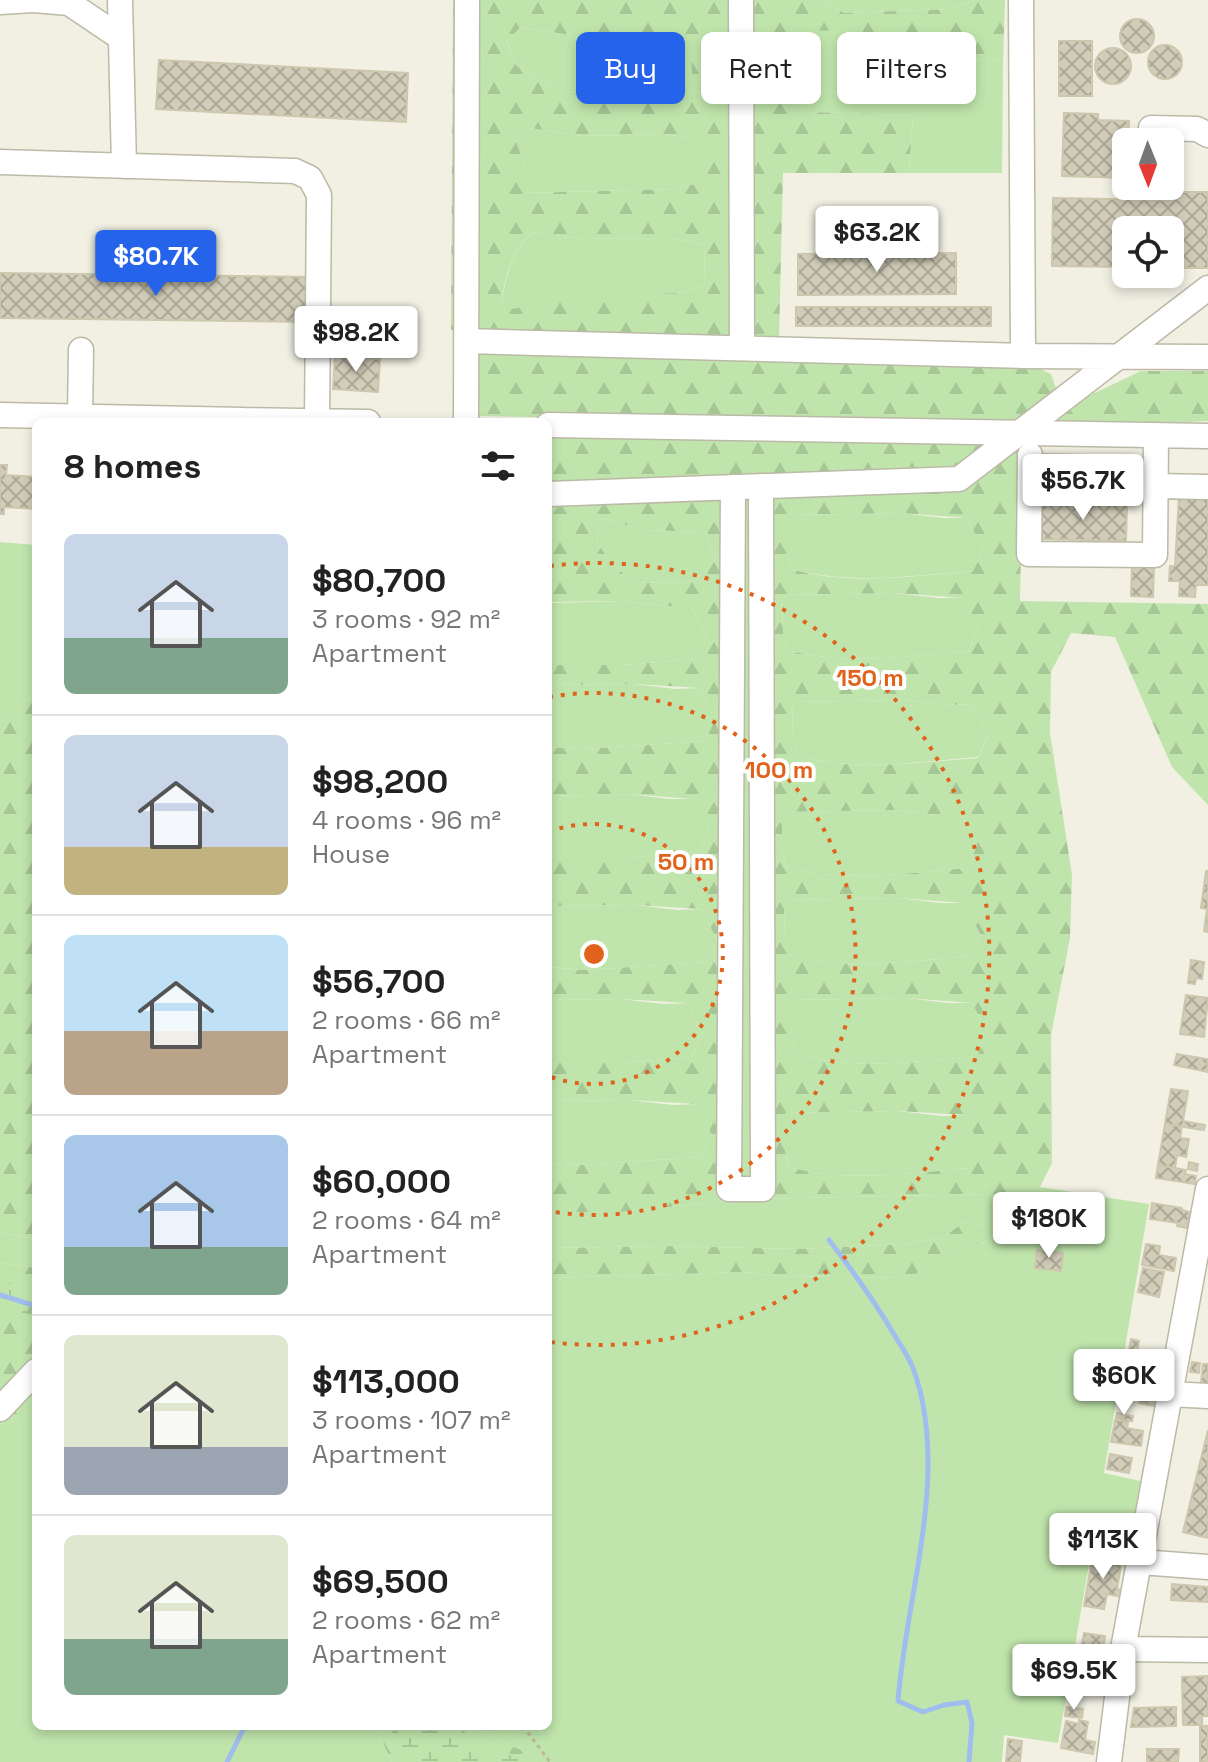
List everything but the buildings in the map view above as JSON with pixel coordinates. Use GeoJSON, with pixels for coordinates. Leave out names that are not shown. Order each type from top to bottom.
{"type":"FeatureCollection","features":[{"type":"Feature","properties":{"kind":"street"},"geometry":{"type":"LineString","coordinates":[[0,2],[34,0],[69,3],[121,38]]}},
{"type":"Feature","properties":{"kind":"street"},"geometry":{"type":"LineString","coordinates":[[120,0],[124,166]]}},
{"type":"Feature","properties":{"kind":"street"},"geometry":{"type":"LineString","coordinates":[[466,418],[467,0]]}},
{"type":"Feature","properties":{"kind":"street"},"geometry":{"type":"LineString","coordinates":[[741,0],[742,348]]}},
{"type":"Feature","properties":{"kind":"street"},"geometry":{"type":"LineString","coordinates":[[1021,0],[1023,356]]}},
{"type":"Feature","properties":{"kind":"street"},"geometry":{"type":"LineString","coordinates":[[1184,129],[1197,129],[1208,135]]}},
{"type":"Feature","properties":{"kind":"street"},"geometry":{"type":"LineString","coordinates":[[0,162],[295,171],[310,178],[319,195],[317,418]]}},
{"type":"Feature","properties":{"kind":"street"},"geometry":{"type":"LineString","coordinates":[[552,494],[959,479],[1026,444],[1117,356],[1208,288]]}},
{"type":"Feature","properties":{"kind":"street"},"geometry":{"type":"LineString","coordinates":[[466,341],[1023,356],[1208,357]]}},
{"type":"Feature","properties":{"kind":"street"},"geometry":{"type":"LineString","coordinates":[[80,416],[81,350]]}},
{"type":"Feature","properties":{"kind":"street"},"geometry":{"type":"LineString","coordinates":[[0,415],[144,418]]}},
{"type":"Feature","properties":{"kind":"street"},"geometry":{"type":"LineString","coordinates":[[552,425],[1026,444],[1156,435],[1208,436]]}},
{"type":"Feature","properties":{"kind":"street"},"geometry":{"type":"LineString","coordinates":[[1026,444],[1029,554],[1155,555],[1156,435]]}},
{"type":"Feature","properties":{"kind":"street"},"geometry":{"type":"LineString","coordinates":[[733,487],[729,1189],[763,1189],[761,486]]}},
{"type":"Feature","properties":{"kind":"street"},"geometry":{"type":"LineString","coordinates":[[1156,486],[1208,487]]}},
{"type":"Feature","properties":{"kind":"street"},"geometry":{"type":"LineString","coordinates":[[1109,1762],[1123,1649],[1208,1189]]}},
{"type":"Feature","properties":{"kind":"street"},"geometry":{"type":"LineString","coordinates":[[0,1409],[32,1375]]}},
{"type":"Feature","properties":{"kind":"street"},"geometry":{"type":"LineString","coordinates":[[1170,1394],[1208,1396]]}},
{"type":"Feature","properties":{"kind":"street"},"geometry":{"type":"LineString","coordinates":[[1140,1562],[1208,1567]]}},
{"type":"Feature","properties":{"kind":"street"},"geometry":{"type":"LineString","coordinates":[[1123,1649],[1208,1650]]}},
{"type":"Feature","properties":{"kind":"path"},"geometry":{"type":"LineString","coordinates":[[526,1730],[550,1762]]}},
{"type":"Feature","properties":{"kind":"green space"},"geometry":{"type":"Polygon","coordinates":[[[453,0],[823,0],[844,13],[948,9],[975,0],[1005,0],[1003,61],[976,59],[976,32],[701,32],[701,104],[809,104],[810,112],[913,115],[909,173],[783,173],[779,339],[451,330],[453,0]],[[530,128],[516,141],[525,166],[526,193],[675,189],[702,182],[701,140],[665,134],[582,136],[530,128]],[[533,232],[513,258],[501,311],[574,297],[678,293],[705,286],[704,244],[668,238],[584,239],[533,232]]]}},
{"type":"Feature","properties":{"kind":"green space"},"geometry":{"type":"Polygon","coordinates":[[[823,0],[975,0],[948,9],[844,13],[823,0]]]}},
{"type":"Feature","properties":{"kind":"green space"},"geometry":{"type":"Polygon","coordinates":[[[520,28],[576,35],[576,92],[562,93],[516,65],[506,40],[520,28]]]}},
{"type":"Feature","properties":{"kind":"green space"},"geometry":{"type":"Polygon","coordinates":[[[804,29],[886,32],[837,32],[837,104],[976,104],[976,59],[1003,61],[1002,173],[909,173],[913,115],[810,112],[809,104],[821,104],[821,32],[804,32],[804,29]]]}},
{"type":"Feature","properties":{"kind":"green space"},"geometry":{"type":"Polygon","coordinates":[[[685,39],[692,40],[692,81],[685,83],[685,39]]]}},
{"type":"Feature","properties":{"kind":"green space"},"geometry":{"type":"Polygon","coordinates":[[[530,128],[582,136],[665,134],[702,140],[702,182],[675,189],[525,193],[525,166],[516,141],[530,128]]]}},
{"type":"Feature","properties":{"kind":"green space"},"geometry":{"type":"Polygon","coordinates":[[[533,232],[584,239],[668,238],[704,244],[705,286],[678,293],[605,297],[500,312],[513,259],[533,232]]]}},
{"type":"Feature","properties":{"kind":"green space"},"geometry":{"type":"Polygon","coordinates":[[[478,351],[1032,365],[1051,374],[1058,394],[1084,398],[1141,371],[1208,371],[1208,421],[1100,427],[476,416],[478,351]]]}},
{"type":"Feature","properties":{"kind":"green space"},"geometry":{"type":"Polygon","coordinates":[[[552,433],[1023,440],[1020,601],[1208,604],[1208,805],[1172,767],[1115,637],[1071,633],[1051,672],[1050,733],[1072,875],[1070,938],[1051,1035],[1052,1163],[1032,1203],[986,1241],[954,1252],[908,1278],[780,1276],[743,1272],[552,1278],[552,1248],[667,1246],[799,1249],[903,1244],[942,1238],[964,1222],[978,1225],[996,1222],[991,1194],[748,1199],[618,1212],[552,1212],[552,1163],[580,1165],[702,1157],[712,1135],[696,1104],[630,1100],[552,1101],[552,1063],[619,1063],[692,1057],[702,1034],[687,1003],[620,999],[552,1000],[552,967],[585,970],[707,962],[717,940],[701,909],[635,905],[552,906],[552,858],[626,858],[699,852],[709,830],[693,799],[627,794],[552,796],[552,747],[583,749],[705,741],[715,719],[699,688],[633,684],[552,685],[552,665],[623,665],[696,659],[707,637],[691,606],[624,601],[552,602],[552,433]],[[901,513],[787,515],[787,552],[791,569],[813,574],[882,578],[973,571],[983,549],[967,518],[901,513]],[[601,518],[597,542],[609,560],[633,583],[694,582],[715,560],[705,532],[645,530],[601,518]],[[896,593],[782,595],[787,650],[809,655],[854,659],[968,651],[978,629],[962,598],[896,593]],[[906,700],[792,702],[793,739],[797,756],[819,761],[864,765],[978,758],[988,735],[973,704],[949,705],[906,700]],[[895,810],[782,812],[782,849],[786,867],[808,872],[853,876],[967,868],[977,846],[962,815],[895,810]],[[898,898],[784,900],[789,955],[811,960],[856,964],[970,956],[980,934],[964,903],[898,898]],[[906,998],[792,1000],[792,1037],[796,1054],[818,1059],[886,1063],[977,1056],[988,1034],[972,1003],[906,998]],[[898,1111],[785,1113],[785,1150],[789,1167],[811,1172],[856,1176],[970,1168],[980,1146],[965,1115],[898,1111]]]}},
{"type":"Feature","properties":{"kind":"green space"},"geometry":{"type":"Polygon","coordinates":[[[901,513],[967,518],[983,549],[973,571],[858,578],[791,569],[787,552],[787,515],[901,513]]]}},
{"type":"Feature","properties":{"kind":"green space"},"geometry":{"type":"Polygon","coordinates":[[[601,518],[645,530],[705,532],[715,560],[694,582],[633,583],[609,560],[597,542],[601,518]]]}},
{"type":"Feature","properties":{"kind":"green space"},"geometry":{"type":"Polygon","coordinates":[[[0,542],[32,545],[32,695],[0,722],[0,542]]]}},
{"type":"Feature","properties":{"kind":"green space"},"geometry":{"type":"Polygon","coordinates":[[[896,593],[963,598],[978,629],[968,651],[854,659],[787,650],[782,595],[896,593]]]}},
{"type":"Feature","properties":{"kind":"green space"},"geometry":{"type":"Polygon","coordinates":[[[624,601],[691,606],[707,637],[696,659],[623,665],[552,665],[552,603],[624,601]]]}},
{"type":"Feature","properties":{"kind":"green space"},"geometry":{"type":"Polygon","coordinates":[[[633,684],[699,688],[715,719],[705,741],[583,749],[552,747],[552,685],[633,684]]]}},
{"type":"Feature","properties":{"kind":"green space"},"geometry":{"type":"Polygon","coordinates":[[[32,695],[32,1238],[0,1233],[0,722],[32,695]]]}},
{"type":"Feature","properties":{"kind":"green space"},"geometry":{"type":"Polygon","coordinates":[[[906,700],[949,705],[973,704],[988,735],[978,757],[864,765],[797,756],[793,739],[792,702],[906,700]]]}},
{"type":"Feature","properties":{"kind":"green space"},"geometry":{"type":"Polygon","coordinates":[[[627,794],[694,799],[709,830],[699,852],[626,858],[552,858],[552,796],[627,794]]]}},
{"type":"Feature","properties":{"kind":"green space"},"geometry":{"type":"Polygon","coordinates":[[[895,810],[962,815],[977,846],[967,868],[853,876],[786,867],[781,812],[895,810]]]}},
{"type":"Feature","properties":{"kind":"green space"},"geometry":{"type":"Polygon","coordinates":[[[898,898],[965,903],[980,934],[970,956],[856,964],[788,955],[784,900],[898,898]]]}},
{"type":"Feature","properties":{"kind":"green space"},"geometry":{"type":"Polygon","coordinates":[[[635,905],[701,909],[717,940],[707,962],[585,970],[552,967],[552,906],[635,905]]]}},
{"type":"Feature","properties":{"kind":"green space"},"geometry":{"type":"Polygon","coordinates":[[[906,998],[972,1003],[988,1034],[978,1056],[863,1063],[796,1054],[792,1037],[792,1000],[906,998]]]}},
{"type":"Feature","properties":{"kind":"green space"},"geometry":{"type":"Polygon","coordinates":[[[620,999],[687,1003],[702,1034],[692,1057],[619,1063],[552,1063],[552,1000],[620,999]]]}},
{"type":"Feature","properties":{"kind":"green space"},"geometry":{"type":"Polygon","coordinates":[[[630,1100],[673,1105],[697,1104],[712,1135],[702,1157],[580,1165],[552,1163],[552,1101],[630,1100]]]}},
{"type":"Feature","properties":{"kind":"green space"},"geometry":{"type":"Polygon","coordinates":[[[898,1111],[965,1115],[981,1146],[970,1168],[856,1176],[789,1167],[785,1150],[784,1113],[898,1111]]]}},
{"type":"Feature","properties":{"kind":"green space"},"geometry":{"type":"Polygon","coordinates":[[[1040,1187],[1149,1204],[1104,1473],[1145,1482],[1132,1562],[1091,1553],[1058,1743],[1004,1735],[1002,1762],[544,1762],[542,1758],[505,1744],[483,1730],[552,1730],[552,1278],[743,1272],[780,1276],[907,1278],[954,1252],[986,1241],[1032,1203],[1040,1187]]]}},
{"type":"Feature","properties":{"kind":"green space"},"geometry":{"type":"Polygon","coordinates":[[[992,1194],[996,1223],[978,1225],[964,1222],[942,1238],[903,1244],[799,1249],[667,1246],[552,1248],[552,1212],[618,1212],[748,1199],[992,1194]]]}},
{"type":"Feature","properties":{"kind":"green space"},"geometry":{"type":"Polygon","coordinates":[[[0,1233],[32,1238],[32,1267],[0,1263],[0,1233]]]}},
{"type":"Feature","properties":{"kind":"green space"},"geometry":{"type":"Polygon","coordinates":[[[0,1263],[32,1267],[32,1364],[0,1398],[0,1263]]]}},
{"type":"Feature","properties":{"kind":"green space"},"geometry":{"type":"Polygon","coordinates":[[[0,1280],[19,1287],[28,1320],[0,1315],[0,1280]]]}},
{"type":"Feature","properties":{"kind":"green space"},"geometry":{"type":"Polygon","coordinates":[[[32,1386],[32,1415],[0,1424],[0,1419],[32,1386]]]}},
{"type":"Feature","properties":{"kind":"green space"},"geometry":{"type":"Polygon","coordinates":[[[32,1414],[32,1730],[377,1730],[392,1762],[0,1762],[0,1424],[32,1414]]]}},
{"type":"Feature","properties":{"kind":"green space"},"geometry":{"type":"Polygon","coordinates":[[[377,1730],[483,1730],[505,1744],[543,1758],[544,1762],[392,1762],[377,1730]]]}},
{"type":"Feature","properties":{"kind":"green space"},"geometry":{"type":"Polygon","coordinates":[[[392,1730],[463,1730],[479,1748],[516,1757],[522,1762],[404,1762],[392,1730]]]}},
{"type":"Feature","properties":{"kind":"waterway"},"geometry":{"type":"LineString","coordinates":[[829,1240],[872,1299],[907,1356],[924,1407],[928,1448],[927,1490],[898,1701],[923,1712],[967,1702],[972,1723],[969,1762]]}},
{"type":"Feature","properties":{"kind":"waterway"},"geometry":{"type":"LineString","coordinates":[[0,1295],[32,1305]]}},
{"type":"Feature","properties":{"kind":"waterway"},"geometry":{"type":"LineString","coordinates":[[227,1762],[243,1730]]}}]}
